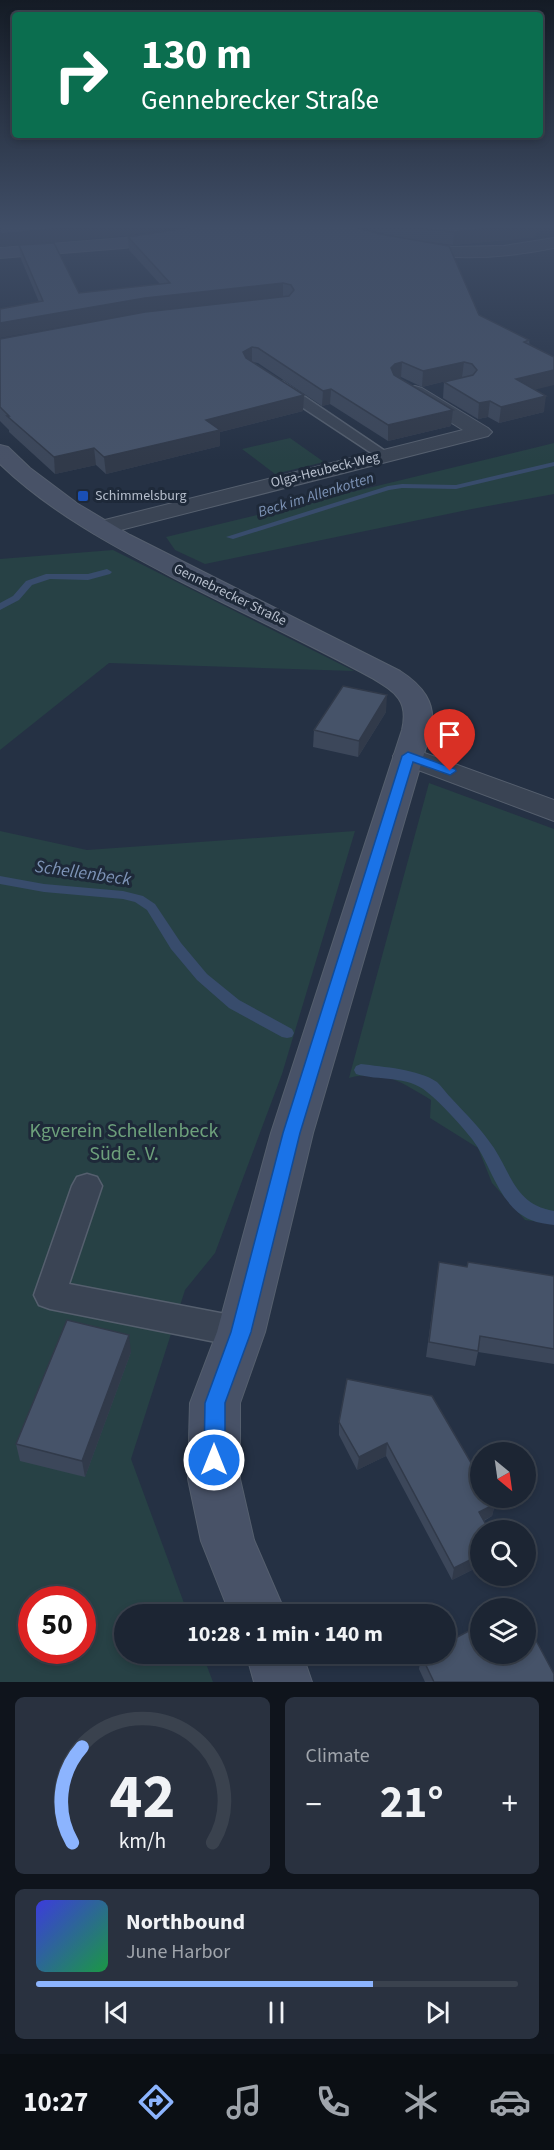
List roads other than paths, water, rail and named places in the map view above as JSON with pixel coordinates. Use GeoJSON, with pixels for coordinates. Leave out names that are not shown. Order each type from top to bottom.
{"type":"FeatureCollection","features":[{"type":"Feature","properties":{"kind":"main road","name":"Gennebrecker Straße"},"geometry":{"type":"LineString","coordinates":[[0,452],[45,494],[101,528],[160,561],[365,663],[397,682],[408,691],[418,705],[419,716],[408,756],[292,1133],[241,1332],[215,1403],[214,1479],[228,1541],[254,1604]]}},
{"type":"Feature","properties":{"kind":"main road"},"geometry":{"type":"LineString","coordinates":[[278,1664],[284,1682]]}},
{"type":"Feature","properties":{"kind":"street","name":"Olga-Heubeck-Weg"},"geometry":{"type":"LineString","coordinates":[[101,528],[481,432],[421,390]]}},
{"type":"Feature","properties":{"kind":"street"},"geometry":{"type":"LineString","coordinates":[[408,756],[554,811]]}},
{"type":"Feature","properties":{"kind":"lane"},"geometry":{"type":"LineString","coordinates":[[261,374],[384,455]]}},
{"type":"Feature","properties":{"kind":"lane"},"geometry":{"type":"LineString","coordinates":[[87,1186],[50,1295],[241,1332]]}},
{"type":"Feature","properties":{"kind":"waterway","name":"Beck im Allenkotten"},"geometry":{"type":"LineString","coordinates":[[230,537],[388,488],[456,487],[554,464]]}},
{"type":"Feature","properties":{"kind":"waterway","name":"Beck im Allenkotten"},"geometry":{"type":"LineString","coordinates":[[0,607],[16,598],[29,583],[49,576],[88,577],[107,572]]}},
{"type":"Feature","properties":{"kind":"waterway","name":"Schellenbeck"},"geometry":{"type":"LineString","coordinates":[[0,880],[44,888],[123,895],[139,899],[151,907],[176,946],[202,977],[234,1004],[287,1033]]}},
{"type":"Feature","properties":{"kind":"waterway","name":"Schellenbeck"},"geometry":{"type":"LineString","coordinates":[[361,1070],[402,1075],[431,1086],[477,1135],[490,1155],[503,1183],[523,1207],[535,1215],[554,1218]]}},
{"type":"Feature","properties":{"kind":"place","name":"Schimmelsburg"},"geometry":{"type":"Point","coordinates":[83,496]}},
{"type":"Feature","properties":{"kind":"park label","name":"Kgverein Schellenbeck Süd e. V."},"geometry":{"type":"Point","coordinates":[124,1142]}}]}
